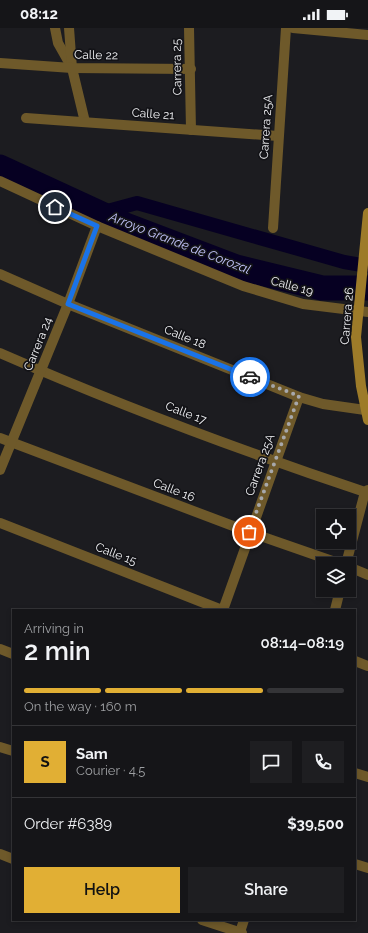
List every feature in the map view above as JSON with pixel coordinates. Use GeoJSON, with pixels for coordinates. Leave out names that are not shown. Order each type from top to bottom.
{"type":"FeatureCollection","features":[{"type":"Feature","properties":{"kind":"main road","name":"Carrera 26"},"geometry":{"type":"LineString","coordinates":[[368,213],[361,296],[364,312],[356,337],[357,359],[368,420]]}},
{"type":"Feature","properties":{"kind":"street"},"geometry":{"type":"LineString","coordinates":[[55,28],[58,43],[72,68]]}},
{"type":"Feature","properties":{"kind":"street"},"geometry":{"type":"LineString","coordinates":[[68,28],[72,68],[85,122]]}},
{"type":"Feature","properties":{"kind":"street","name":"Carrera 25"},"geometry":{"type":"LineString","coordinates":[[189,28],[191,130]]}},
{"type":"Feature","properties":{"kind":"street","name":"Carrera 25A"},"geometry":{"type":"LineString","coordinates":[[273,228],[286,28]]}},
{"type":"Feature","properties":{"kind":"street"},"geometry":{"type":"LineString","coordinates":[[293,28],[368,35]]}},
{"type":"Feature","properties":{"kind":"street","name":"Calle 22"},"geometry":{"type":"LineString","coordinates":[[0,63],[72,68],[191,69]]}},
{"type":"Feature","properties":{"kind":"street","name":"Calle 21"},"geometry":{"type":"LineString","coordinates":[[26,118],[278,136]]}},
{"type":"Feature","properties":{"kind":"street","name":"Calle 19"},"geometry":{"type":"LineString","coordinates":[[0,181],[97,226],[243,286],[303,304],[364,312]]}},
{"type":"Feature","properties":{"kind":"street","name":"Carrera 24"},"geometry":{"type":"LineString","coordinates":[[0,470],[68,304],[97,226]]}},
{"type":"Feature","properties":{"kind":"street","name":"Calle 18"},"geometry":{"type":"LineString","coordinates":[[0,274],[68,304],[299,396],[324,404],[365,410]]}},
{"type":"Feature","properties":{"kind":"street","name":"Calle 17"},"geometry":{"type":"LineString","coordinates":[[0,353],[41,371],[275,462],[366,491]]}},
{"type":"Feature","properties":{"kind":"street","name":"Carrera 25A"},"geometry":{"type":"LineString","coordinates":[[222,609],[299,396]]}},
{"type":"Feature","properties":{"kind":"street","name":"Calle 16"},"geometry":{"type":"LineString","coordinates":[[0,438],[249,532],[321,557]]}},
{"type":"Feature","properties":{"kind":"street"},"geometry":{"type":"LineString","coordinates":[[348,557],[366,491]]}},
{"type":"Feature","properties":{"kind":"street","name":"Calle 15"},"geometry":{"type":"LineString","coordinates":[[0,523],[219,609]]}},
{"type":"Feature","properties":{"kind":"street"},"geometry":{"type":"LineString","coordinates":[[356,570],[368,574]]}},
{"type":"Feature","properties":{"kind":"street"},"geometry":{"type":"LineString","coordinates":[[335,609],[338,597]]}},
{"type":"Feature","properties":{"kind":"street"},"geometry":{"type":"LineString","coordinates":[[0,649],[12,654]]}},
{"type":"Feature","properties":{"kind":"street"},"geometry":{"type":"LineString","coordinates":[[356,661],[368,666]]}},
{"type":"Feature","properties":{"kind":"street"},"geometry":{"type":"LineString","coordinates":[[0,747],[12,751]]}},
{"type":"Feature","properties":{"kind":"street"},"geometry":{"type":"LineString","coordinates":[[356,773],[368,777]]}},
{"type":"Feature","properties":{"kind":"street"},"geometry":{"type":"LineString","coordinates":[[0,854],[12,858]]}},
{"type":"Feature","properties":{"kind":"street"},"geometry":{"type":"LineString","coordinates":[[356,864],[368,868]]}},
{"type":"Feature","properties":{"kind":"street"},"geometry":{"type":"LineString","coordinates":[[205,921],[241,933],[244,921]]}},
{"type":"Feature","properties":{"kind":"waterway","name":"Arroyo Grande de Corozal"},"geometry":{"type":"LineString","coordinates":[[0,167],[128,226],[236,267],[322,288],[368,288]]}},
{"type":"Feature","properties":{"kind":"waterway"},"geometry":{"type":"LineString","coordinates":[[100,213],[137,203],[344,262],[368,266]]}},
{"type":"Feature","properties":{"kind":"way so far"},"geometry":{"type":"LineString","coordinates":[[249,532],[299,396],[250,377]]}},
{"type":"Feature","properties":{"kind":"route"},"geometry":{"type":"LineString","coordinates":[[55,207],[97,226],[68,304],[250,377]]}}]}
